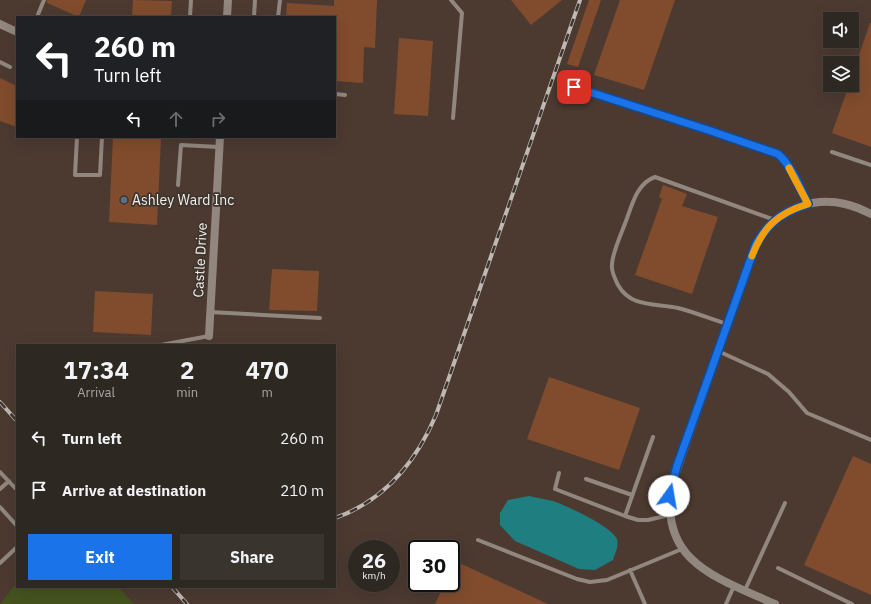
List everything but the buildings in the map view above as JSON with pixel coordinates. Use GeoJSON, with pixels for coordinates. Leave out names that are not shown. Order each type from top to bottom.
{"type":"FeatureCollection","features":[{"type":"Feature","properties":{"kind":"street"},"geometry":{"type":"LineString","coordinates":[[227,16],[228,0]]}},
{"type":"Feature","properties":{"kind":"street"},"geometry":{"type":"LineString","coordinates":[[0,24],[16,32]]}},
{"type":"Feature","properties":{"kind":"street","name":"Castle Drive"},"geometry":{"type":"LineString","coordinates":[[209,336],[220,138]]}},
{"type":"Feature","properties":{"kind":"street"},"geometry":{"type":"LineString","coordinates":[[775,604],[734,585],[695,563],[682,549],[676,539],[669,515],[669,496],[727,324],[756,244],[763,234],[775,220],[785,213],[808,204],[833,202],[857,208],[871,214]]}},
{"type":"Feature","properties":{"kind":"lane"},"geometry":{"type":"LineString","coordinates":[[37,16],[44,0]]}},
{"type":"Feature","properties":{"kind":"lane"},"geometry":{"type":"LineString","coordinates":[[190,16],[191,0]]}},
{"type":"Feature","properties":{"kind":"lane"},"geometry":{"type":"LineString","coordinates":[[254,16],[255,0]]}},
{"type":"Feature","properties":{"kind":"lane"},"geometry":{"type":"LineString","coordinates":[[278,16],[280,0]]}},
{"type":"Feature","properties":{"kind":"lane"},"geometry":{"type":"LineString","coordinates":[[451,0],[462,13],[453,118]]}},
{"type":"Feature","properties":{"kind":"lane"},"geometry":{"type":"LineString","coordinates":[[0,62],[10,67]]}},
{"type":"Feature","properties":{"kind":"lane"},"geometry":{"type":"LineString","coordinates":[[574,87],[716,132],[778,154],[788,166],[808,204]]}},
{"type":"Feature","properties":{"kind":"lane"},"geometry":{"type":"LineString","coordinates":[[336,94],[345,94]]}},
{"type":"Feature","properties":{"kind":"lane"},"geometry":{"type":"LineString","coordinates":[[77,138],[75,175],[100,175],[102,138]]}},
{"type":"Feature","properties":{"kind":"lane"},"geometry":{"type":"LineString","coordinates":[[178,185],[181,145],[220,147]]}},
{"type":"Feature","properties":{"kind":"lane"},"geometry":{"type":"LineString","coordinates":[[832,152],[871,165]]}},
{"type":"Feature","properties":{"kind":"lane"},"geometry":{"type":"LineString","coordinates":[[727,324],[678,308],[633,301],[625,295],[619,287],[614,278],[612,265],[638,191],[651,178],[655,177],[775,220]]}},
{"type":"Feature","properties":{"kind":"lane"},"geometry":{"type":"LineString","coordinates":[[210,312],[320,318]]}},
{"type":"Feature","properties":{"kind":"lane"},"geometry":{"type":"LineString","coordinates":[[166,344],[209,336]]}},
{"type":"Feature","properties":{"kind":"lane"},"geometry":{"type":"LineString","coordinates":[[718,351],[768,374],[789,392],[807,413],[871,440]]}},
{"type":"Feature","properties":{"kind":"lane"},"geometry":{"type":"LineString","coordinates":[[625,516],[652,437]]}},
{"type":"Feature","properties":{"kind":"lane"},"geometry":{"type":"LineString","coordinates":[[0,472],[16,489]]}},
{"type":"Feature","properties":{"kind":"lane"},"geometry":{"type":"LineString","coordinates":[[559,473],[555,489],[625,516],[638,520],[648,520],[669,515]]}},
{"type":"Feature","properties":{"kind":"lane"},"geometry":{"type":"LineString","coordinates":[[586,479],[632,496]]}},
{"type":"Feature","properties":{"kind":"lane"},"geometry":{"type":"LineString","coordinates":[[0,490],[9,481]]}},
{"type":"Feature","properties":{"kind":"lane"},"geometry":{"type":"LineString","coordinates":[[745,590],[785,503]]}},
{"type":"Feature","properties":{"kind":"lane"},"geometry":{"type":"LineString","coordinates":[[0,507],[16,525]]}},
{"type":"Feature","properties":{"kind":"lane"},"geometry":{"type":"LineString","coordinates":[[478,540],[577,579],[590,582],[607,580],[682,549]]}},
{"type":"Feature","properties":{"kind":"lane"},"geometry":{"type":"LineString","coordinates":[[0,563],[16,548]]}},
{"type":"Feature","properties":{"kind":"lane"},"geometry":{"type":"LineString","coordinates":[[778,568],[852,604]]}},
{"type":"Feature","properties":{"kind":"lane"},"geometry":{"type":"LineString","coordinates":[[630,570],[645,604]]}},
{"type":"Feature","properties":{"kind":"lane"},"geometry":{"type":"LineString","coordinates":[[726,604],[734,585]]}},
{"type":"Feature","properties":{"kind":"shaded area"},"geometry":{"type":"Polygon","coordinates":[[[0,0],[871,0],[871,604],[0,604],[0,0]]]}},
{"type":"Feature","properties":{"kind":"green space"},"geometry":{"type":"Polygon","coordinates":[[[16,584],[16,588],[119,588],[134,604],[0,604],[16,584]]]}},
{"type":"Feature","properties":{"kind":"water"},"geometry":{"type":"Polygon","coordinates":[[[529,496],[553,501],[588,517],[606,528],[617,539],[617,547],[613,560],[595,570],[579,569],[515,541],[500,525],[500,513],[508,500],[529,496]]]}},
{"type":"Feature","properties":{"kind":"railway"},"geometry":{"type":"LineString","coordinates":[[336,518],[353,511],[369,501],[396,478],[419,449],[428,432],[436,415],[580,0]]}},
{"type":"Feature","properties":{"kind":"railway"},"geometry":{"type":"LineString","coordinates":[[0,402],[16,420]]}},
{"type":"Feature","properties":{"kind":"railway"},"geometry":{"type":"LineString","coordinates":[[173,588],[187,604]]}},
{"type":"Feature","properties":{"kind":"slow traffic"},"geometry":{"type":"LineString","coordinates":[[752,256],[756,244],[770,224],[785,213],[808,204],[789,168]]}},
{"type":"Feature","properties":{"kind":"place","name":"Ashley Ward Inc"},"geometry":{"type":"Point","coordinates":[124,200]}},
{"type":"Feature","properties":{"kind":"route"},"geometry":{"type":"LineString","coordinates":[[574,87],[778,154],[788,166],[808,204],[785,213],[775,220],[770,224],[756,244],[677,466],[669,496]]}}]}
